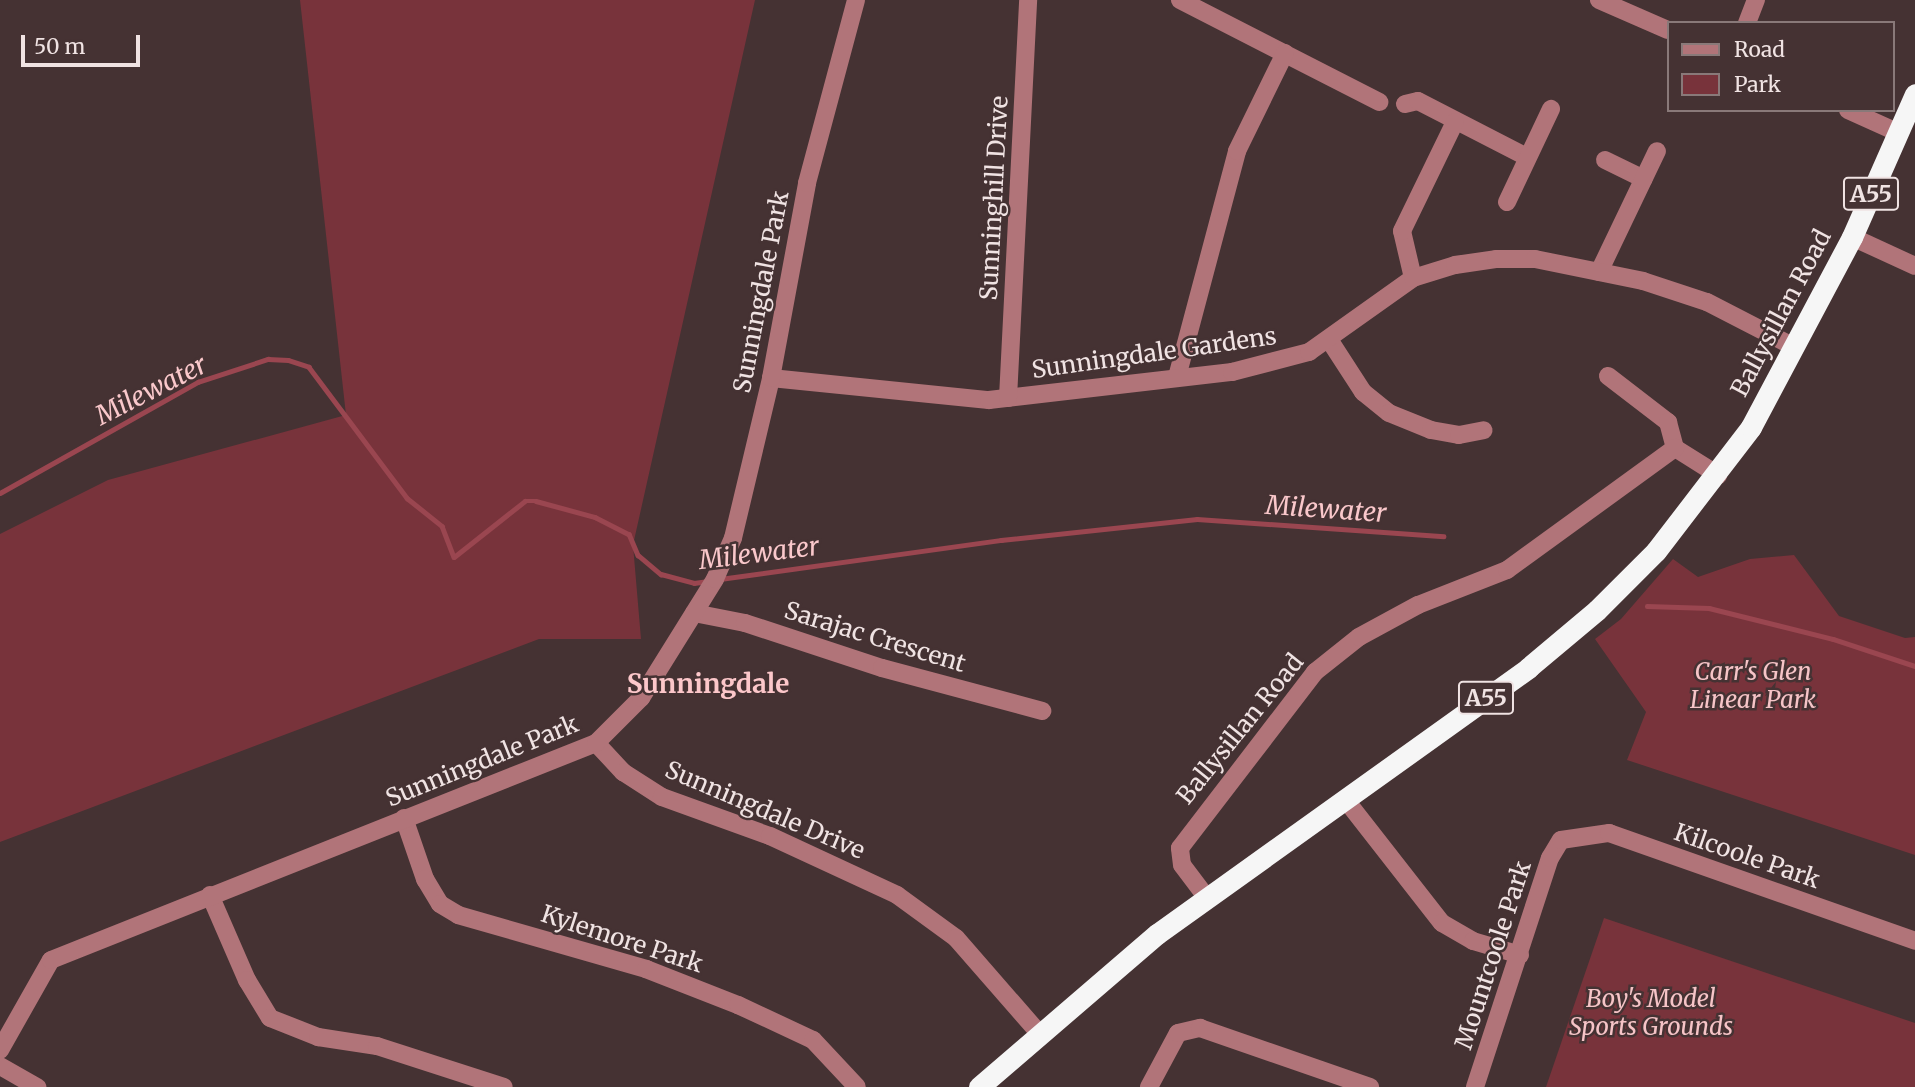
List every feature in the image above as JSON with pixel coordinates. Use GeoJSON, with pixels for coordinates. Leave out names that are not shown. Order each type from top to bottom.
{"type":"FeatureCollection","features":[{"type":"Feature","properties":{"kind":"highway","name":"Ballysillan Road"},"geometry":{"type":"LineString","coordinates":[[979,1087],[1039,1033],[1207,898],[1567,636],[1656,551],[1718,475],[1751,427],[1852,237],[1915,94]]}},
{"type":"Feature","properties":{"kind":"street","name":"Sunningdale Park"},"geometry":{"type":"LineString","coordinates":[[0,1050],[51,960],[596,743],[641,698],[711,585],[733,538],[771,378],[807,183],[856,0]]}},
{"type":"Feature","properties":{"kind":"street","name":"Sunninghill Drive"},"geometry":{"type":"LineString","coordinates":[[1008,398],[1028,0]]}},
{"type":"Feature","properties":{"kind":"street"},"geometry":{"type":"LineString","coordinates":[[1180,0],[1378,102]]}},
{"type":"Feature","properties":{"kind":"street"},"geometry":{"type":"LineString","coordinates":[[1599,0],[1666,29]]}},
{"type":"Feature","properties":{"kind":"street"},"geometry":{"type":"LineString","coordinates":[[1748,21],[1756,0]]}},
{"type":"Feature","properties":{"kind":"street"},"geometry":{"type":"LineString","coordinates":[[1177,377],[1237,150],[1284,53]]}},
{"type":"Feature","properties":{"kind":"street"},"geometry":{"type":"LineString","coordinates":[[1405,104],[1418,101],[1527,157]]}},
{"type":"Feature","properties":{"kind":"street"},"geometry":{"type":"LineString","coordinates":[[1507,202],[1551,109]]}},
{"type":"Feature","properties":{"kind":"street"},"geometry":{"type":"LineString","coordinates":[[1852,112],[1899,133]]}},
{"type":"Feature","properties":{"kind":"street"},"geometry":{"type":"LineString","coordinates":[[1413,278],[1402,231],[1455,122]]}},
{"type":"Feature","properties":{"kind":"street"},"geometry":{"type":"LineString","coordinates":[[1599,271],[1657,151]]}},
{"type":"Feature","properties":{"kind":"street"},"geometry":{"type":"LineString","coordinates":[[1605,160],[1644,178]]}},
{"type":"Feature","properties":{"kind":"street"},"geometry":{"type":"LineString","coordinates":[[1852,237],[1915,267]]}},
{"type":"Feature","properties":{"kind":"street","name":"Sunningdale Gardens"},"geometry":{"type":"LineString","coordinates":[[771,378],[923,395],[1008,398],[1286,360],[1331,341],[1413,278],[1455,265],[1496,259],[1535,259],[1599,271],[1707,302],[1794,347]]}},
{"type":"Feature","properties":{"kind":"street"},"geometry":{"type":"LineString","coordinates":[[1331,341],[1363,392],[1389,413],[1431,430],[1459,435],[1484,430]]}},
{"type":"Feature","properties":{"kind":"street"},"geometry":{"type":"LineString","coordinates":[[1608,376],[1668,422],[1675,448],[1718,475]]}},
{"type":"Feature","properties":{"kind":"street","name":"Ballysillan Road"},"geometry":{"type":"LineString","coordinates":[[1207,898],[1182,865],[1180,848],[1315,672],[1359,637],[1419,605],[1507,570],[1675,448]]}},
{"type":"Feature","properties":{"kind":"street","name":"Sarajac Crescent"},"geometry":{"type":"LineString","coordinates":[[694,613],[745,623],[882,668],[1042,710]]}},
{"type":"Feature","properties":{"kind":"street","name":"Sunningdale Drive"},"geometry":{"type":"LineString","coordinates":[[596,743],[623,772],[662,797],[770,836],[897,895],[956,939],[1039,1033]]}},
{"type":"Feature","properties":{"kind":"street"},"geometry":{"type":"LineString","coordinates":[[1345,799],[1442,923],[1473,941],[1520,955]]}},
{"type":"Feature","properties":{"kind":"street","name":"Kylemore Park"},"geometry":{"type":"LineString","coordinates":[[404,818],[425,879],[440,904],[458,915],[646,969],[738,1005],[813,1040],[858,1087]]}},
{"type":"Feature","properties":{"kind":"street","name":"Kilcoole Park"},"geometry":{"type":"LineString","coordinates":[[1561,840],[1609,833],[1915,941]]}},
{"type":"Feature","properties":{"kind":"street","name":"Mountcoole Park"},"geometry":{"type":"LineString","coordinates":[[1475,1087],[1550,858],[1561,840]]}},
{"type":"Feature","properties":{"kind":"street"},"geometry":{"type":"LineString","coordinates":[[210,895],[247,980],[270,1018],[318,1037],[377,1046],[504,1087]]}},
{"type":"Feature","properties":{"kind":"street"},"geometry":{"type":"LineString","coordinates":[[1149,1087],[1178,1033],[1200,1028],[1370,1087]]}},
{"type":"Feature","properties":{"kind":"street"},"geometry":{"type":"LineString","coordinates":[[0,1066],[37,1087]]}},
{"type":"Feature","properties":{"kind":"green space"},"geometry":{"type":"Polygon","coordinates":[[[300,0],[755,0],[633,545],[641,639],[539,639],[0,842],[0,534],[108,480],[346,415],[300,0]]]}},
{"type":"Feature","properties":{"kind":"green space","name":"Carr's Glen Linear Park"},"geometry":{"type":"Polygon","coordinates":[[[1794,555],[1839,616],[1905,638],[1915,637],[1915,855],[1627,760],[1646,712],[1595,639],[1621,619],[1673,559],[1698,577],[1750,559],[1794,555]]]}},
{"type":"Feature","properties":{"kind":"green space","name":"Boy's Model Sports Grounds"},"geometry":{"type":"Polygon","coordinates":[[[1604,918],[1915,1023],[1915,1087],[1546,1087],[1604,918]]]}},
{"type":"Feature","properties":{"kind":"waterway","name":"Milewater"},"geometry":{"type":"LineString","coordinates":[[0,493],[198,382],[268,359],[288,360],[309,367],[407,498],[442,526],[454,557],[525,501],[536,501],[595,517],[629,534],[638,555],[661,574],[694,583],[708,581]]}},
{"type":"Feature","properties":{"kind":"waterway","name":"Milewater"},"geometry":{"type":"LineString","coordinates":[[720,579],[1001,540],[1197,519],[1443,536]]}},
{"type":"Feature","properties":{"kind":"waterway","name":"Milewater"},"geometry":{"type":"LineString","coordinates":[[1647,606],[1709,608],[1833,639],[1915,666]]}},
{"type":"Feature","properties":{"kind":"district","name":"Sunningdale"},"geometry":{"type":"Point","coordinates":[708,684]}}]}
